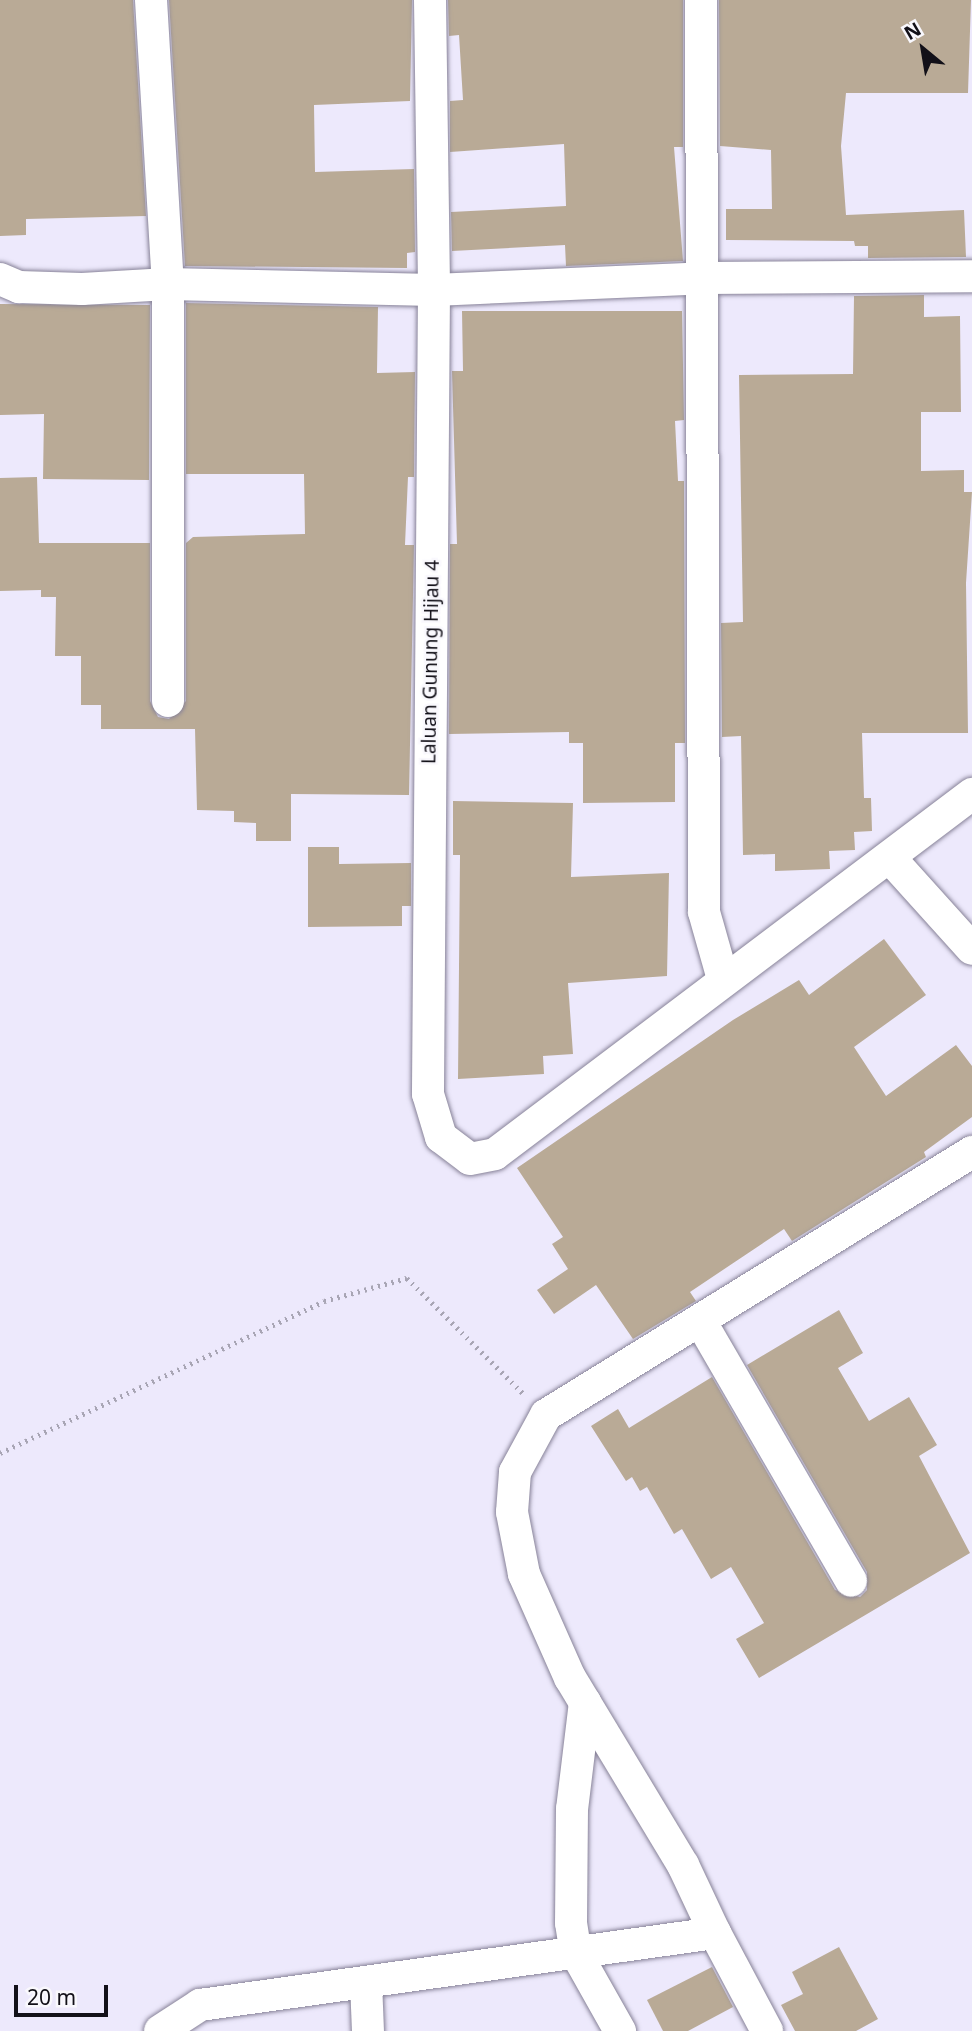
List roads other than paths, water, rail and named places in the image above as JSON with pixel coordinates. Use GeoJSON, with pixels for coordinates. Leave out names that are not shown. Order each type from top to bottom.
{"type":"FeatureCollection","features":[{"type":"Feature","properties":{"kind":"street"},"geometry":{"type":"LineString","coordinates":[[151,0],[168,284],[168,701]]}},
{"type":"Feature","properties":{"kind":"street","name":"Laluan Gunung Hijau 4"},"geometry":{"type":"LineString","coordinates":[[430,0],[434,290],[427,1035],[428,1094],[441,1138],[470,1159],[495,1154],[723,979],[890,858],[972,794]]}},
{"type":"Feature","properties":{"kind":"street"},"geometry":{"type":"LineString","coordinates":[[701,0],[704,912],[723,979]]}},
{"type":"Feature","properties":{"kind":"street"},"geometry":{"type":"LineString","coordinates":[[0,279],[19,287],[82,289],[168,284],[434,290],[704,278],[972,276]]}},
{"type":"Feature","properties":{"kind":"street"},"geometry":{"type":"LineString","coordinates":[[890,858],[972,949]]}},
{"type":"Feature","properties":{"kind":"street"},"geometry":{"type":"LineString","coordinates":[[768,2031],[715,1933],[683,1865],[585,1702],[524,1574],[512,1512],[515,1472],[546,1415],[701,1322],[972,1152]]}},
{"type":"Feature","properties":{"kind":"street"},"geometry":{"type":"LineString","coordinates":[[701,1322],[852,1581]]}},
{"type":"Feature","properties":{"kind":"street"},"geometry":{"type":"LineString","coordinates":[[585,1702],[572,1808],[576,1953],[620,2031]]}},
{"type":"Feature","properties":{"kind":"street"},"geometry":{"type":"LineString","coordinates":[[160,2031],[200,2005],[715,1933]]}},
{"type":"Feature","properties":{"kind":"street"},"geometry":{"type":"LineString","coordinates":[[366,1982],[368,2031]]}}]}
